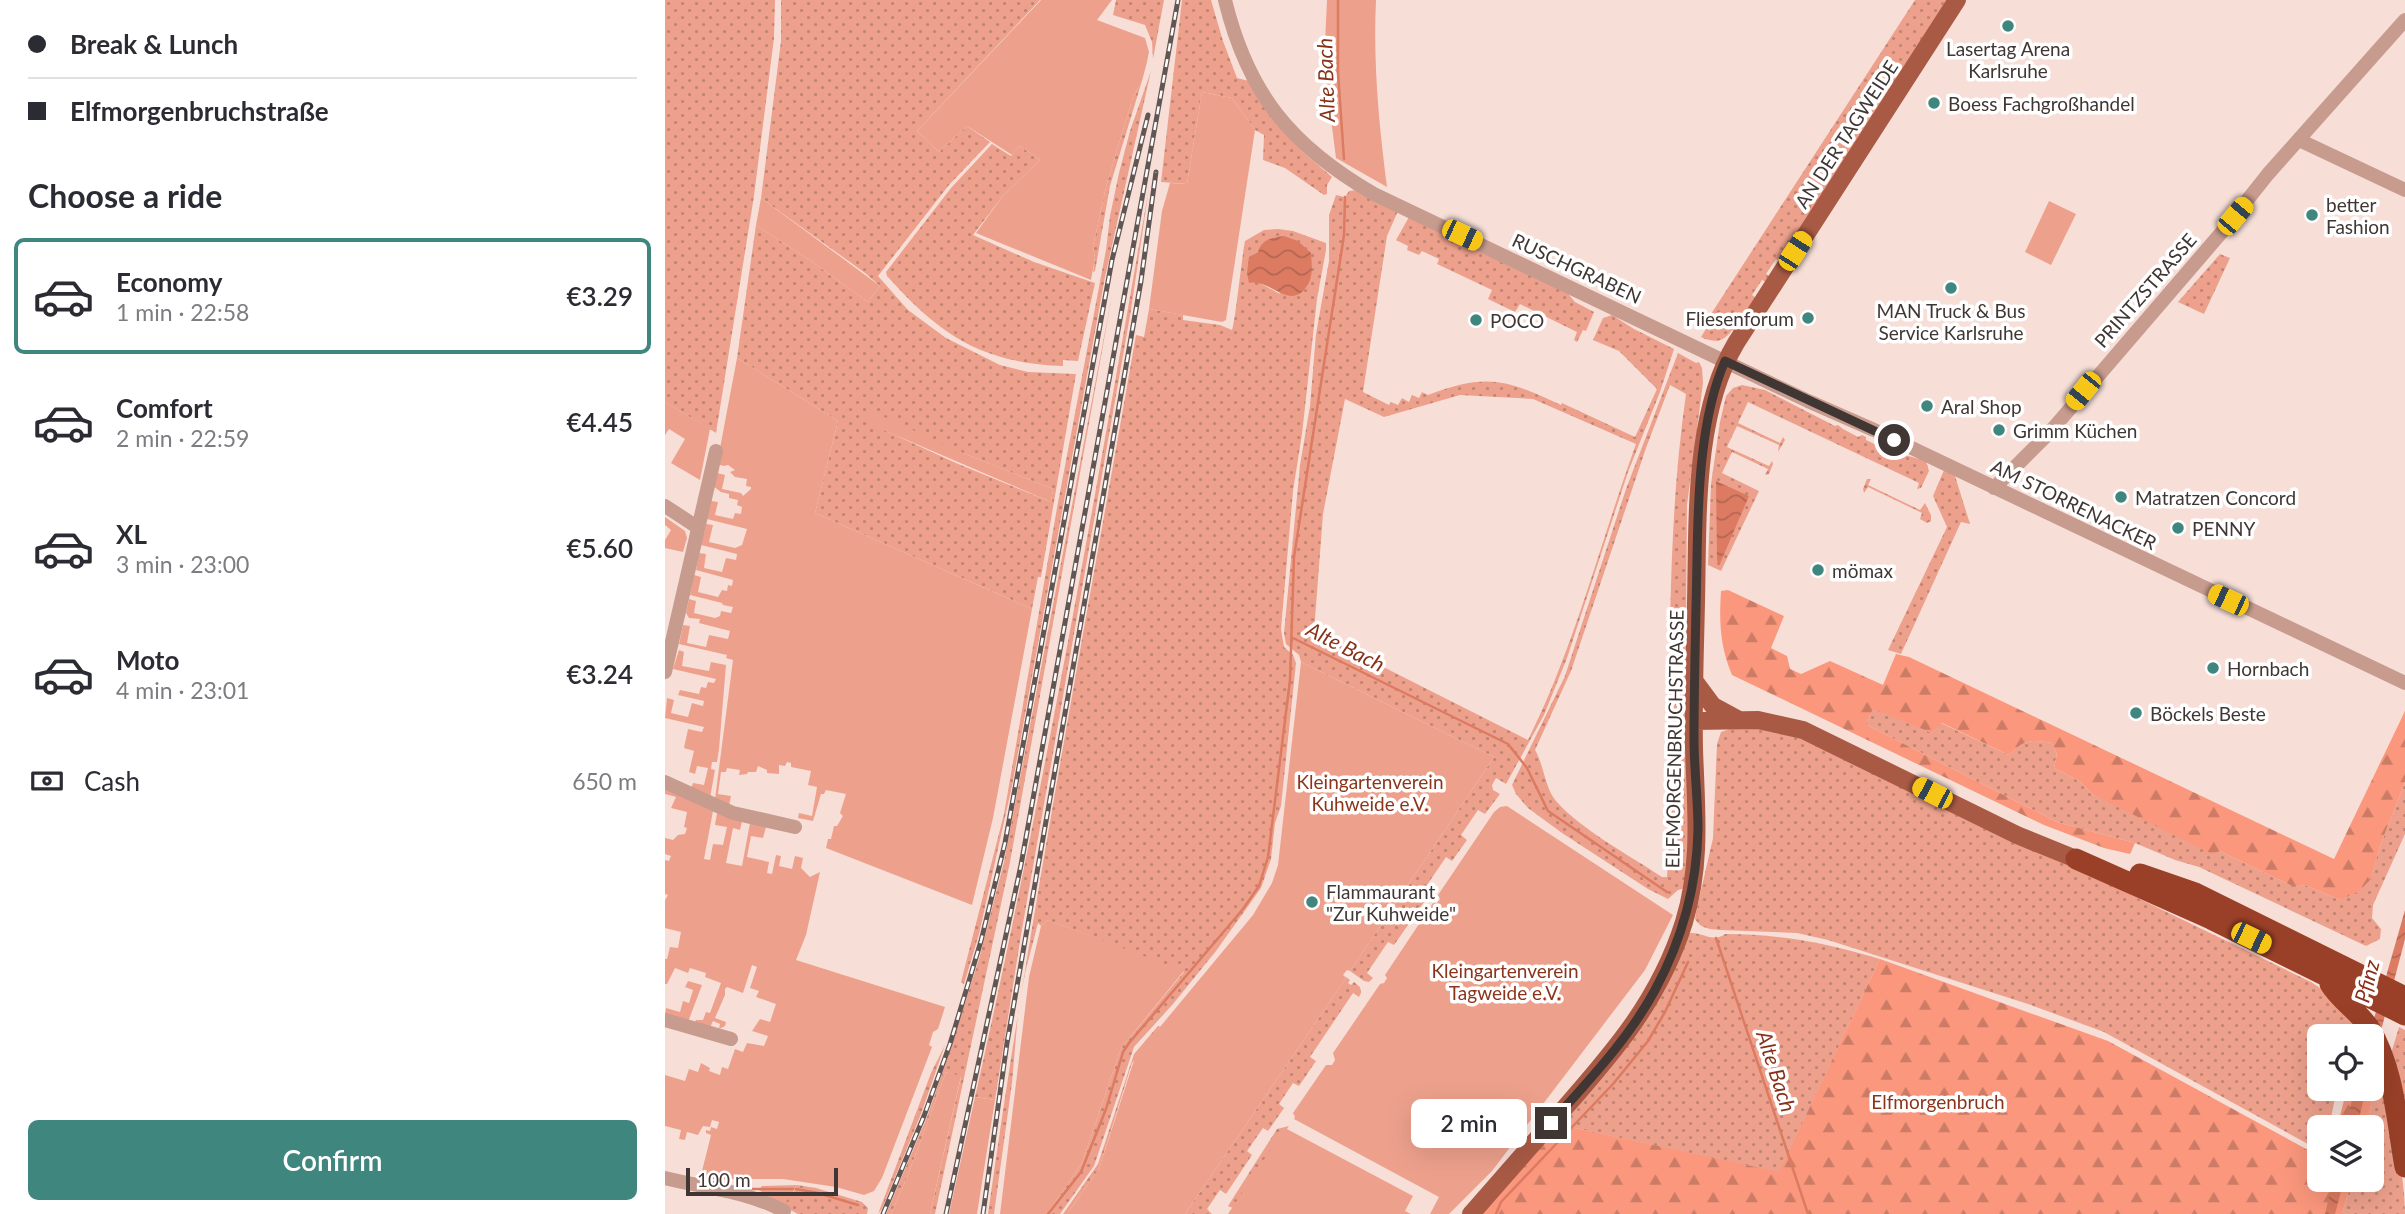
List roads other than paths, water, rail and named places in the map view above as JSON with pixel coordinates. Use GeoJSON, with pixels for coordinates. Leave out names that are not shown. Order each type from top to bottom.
{"type":"FeatureCollection","features":[{"type":"Feature","properties":{"kind":"highway"},"geometry":{"type":"LineString","coordinates":[[2076,859],[2117,867],[2156,879],[2218,904],[2405,1015]]}},
{"type":"Feature","properties":{"kind":"highway"},"geometry":{"type":"LineString","coordinates":[[2076,859],[2182,906],[2323,974],[2334,992],[2367,992],[2405,987]]}},
{"type":"Feature","properties":{"kind":"highway"},"geometry":{"type":"LineString","coordinates":[[2367,992],[2405,997]]}},
{"type":"Feature","properties":{"kind":"highway"},"geometry":{"type":"LineString","coordinates":[[2367,992],[2371,1031],[2390,1086],[2405,1167]]}},
{"type":"Feature","properties":{"kind":"main road","name":"AN DER TAGWEIDE"},"geometry":{"type":"LineString","coordinates":[[1725,361],[1957,0]]}},
{"type":"Feature","properties":{"kind":"main road","name":"ELFMORGENBRUCHSTRASSE"},"geometry":{"type":"LineString","coordinates":[[1471,1214],[1614,1052],[1641,1014],[1667,967],[1688,908],[1696,861],[1698,826],[1694,721],[1699,491],[1713,398],[1725,361]]}},
{"type":"Feature","properties":{"kind":"main road"},"geometry":{"type":"LineString","coordinates":[[1696,684],[1713,706],[1737,719]]}},
{"type":"Feature","properties":{"kind":"main road"},"geometry":{"type":"LineString","coordinates":[[1694,721],[1737,719],[1782,723],[1824,738],[2007,830],[2076,859]]}},
{"type":"Feature","properties":{"kind":"street","name":"RUSCHGRABEN"},"geometry":{"type":"LineString","coordinates":[[1225,0],[1237,40],[1266,100],[1299,140],[1343,176],[1374,194],[1725,361]]}},
{"type":"Feature","properties":{"kind":"street","name":"PRINTZSTRASSE"},"geometry":{"type":"LineString","coordinates":[[1994,488],[2050,432],[2405,20]]}},
{"type":"Feature","properties":{"kind":"street"},"geometry":{"type":"LineString","coordinates":[[2299,140],[2405,190]]}},
{"type":"Feature","properties":{"kind":"street","name":"AM STORRENACKER"},"geometry":{"type":"LineString","coordinates":[[1725,361],[2405,683]]}},
{"type":"Feature","properties":{"kind":"street"},"geometry":{"type":"LineString","coordinates":[[665,672],[716,451]]}},
{"type":"Feature","properties":{"kind":"street"},"geometry":{"type":"LineString","coordinates":[[665,506],[697,527]]}},
{"type":"Feature","properties":{"kind":"street"},"geometry":{"type":"LineString","coordinates":[[665,782],[733,813],[795,827]]}},
{"type":"Feature","properties":{"kind":"street"},"geometry":{"type":"LineString","coordinates":[[665,1020],[731,1039]]}},
{"type":"Feature","properties":{"kind":"street"},"geometry":{"type":"LineString","coordinates":[[665,1178],[746,1195],[784,1211]]}},
{"type":"Feature","properties":{"kind":"water"},"geometry":{"type":"Polygon","coordinates":[[[1284,236],[1298,241],[1311,253],[1312,273],[1304,290],[1298,295],[1285,295],[1264,285],[1249,283],[1249,257],[1258,252],[1268,240],[1284,236]]]}},
{"type":"Feature","properties":{"kind":"water"},"geometry":{"type":"Polygon","coordinates":[[[1716,481],[1749,496],[1719,566],[1717,560],[1716,481]]]}},
{"type":"Feature","properties":{"kind":"water"},"geometry":{"type":"Polygon","coordinates":[[[2405,910],[2405,939],[2383,1024],[2372,1024],[2405,910]]]}},
{"type":"Feature","properties":{"kind":"water"},"geometry":{"type":"Polygon","coordinates":[[[2352,1101],[2363,1101],[2360,1115],[2348,1115],[2352,1101]]]}},
{"type":"Feature","properties":{"kind":"water"},"geometry":{"type":"Polygon","coordinates":[[[2330,1192],[2341,1192],[2335,1214],[2325,1214],[2330,1192]]]}},
{"type":"Feature","properties":{"kind":"waterway","name":"Alte Bach"},"geometry":{"type":"LineString","coordinates":[[1338,0],[1338,72],[1344,159]]}},
{"type":"Feature","properties":{"kind":"waterway"},"geometry":{"type":"LineString","coordinates":[[1048,1214],[1081,1172],[1106,1109],[1123,1052],[1243,909],[1259,886],[1268,857],[1290,680],[1294,557],[1344,235],[1345,197]]}},
{"type":"Feature","properties":{"kind":"waterway","name":"Alte Bach"},"geometry":{"type":"LineString","coordinates":[[1293,638],[1508,744],[1527,768],[1548,811],[1667,892]]}},
{"type":"Feature","properties":{"kind":"waterway","name":"Alte Bach"},"geometry":{"type":"LineString","coordinates":[[1716,938],[1808,1214]]}},
{"type":"Feature","properties":{"kind":"waterway"},"geometry":{"type":"LineString","coordinates":[[1496,1214],[1501,1202],[1613,1084],[1648,1041],[1688,962]]}},
{"type":"Feature","properties":{"kind":"waterway"},"geometry":{"type":"LineString","coordinates":[[744,1189],[793,1189]]}},
{"type":"Feature","properties":{"kind":"waterway"},"geometry":{"type":"LineString","coordinates":[[796,1189],[858,1205]]}},
{"type":"Feature","properties":{"kind":"railway"},"geometry":{"type":"LineString","coordinates":[[946,1214],[1021,865],[1178,0]]}},
{"type":"Feature","properties":{"kind":"railway"},"geometry":{"type":"LineString","coordinates":[[883,1214],[924,1116],[950,1044],[981,941],[1005,843],[1112,260],[1148,115]]}},
{"type":"Feature","properties":{"kind":"railway"},"geometry":{"type":"LineString","coordinates":[[983,1214],[1007,1043],[1141,281],[1156,172]]}},
{"type":"Feature","properties":{"kind":"place","name":"Lasertag Arena Karlsruhe"},"geometry":{"type":"Point","coordinates":[2008,26]}},
{"type":"Feature","properties":{"kind":"place","name":"Boess Fachgroßhandel"},"geometry":{"type":"Point","coordinates":[1934,103]}},
{"type":"Feature","properties":{"kind":"place","name":"better Fashion"},"geometry":{"type":"Point","coordinates":[2312,215]}},
{"type":"Feature","properties":{"kind":"place","name":"MAN Truck & Bus Service Karlsruhe"},"geometry":{"type":"Point","coordinates":[1951,288]}},
{"type":"Feature","properties":{"kind":"place","name":"Fliesenforum"},"geometry":{"type":"Point","coordinates":[1808,318]}},
{"type":"Feature","properties":{"kind":"place","name":"POCO"},"geometry":{"type":"Point","coordinates":[1476,320]}},
{"type":"Feature","properties":{"kind":"place","name":"Aral Shop"},"geometry":{"type":"Point","coordinates":[1927,406]}},
{"type":"Feature","properties":{"kind":"place","name":"Grimm Küchen"},"geometry":{"type":"Point","coordinates":[1999,430]}},
{"type":"Feature","properties":{"kind":"place","name":"Matratzen Concord"},"geometry":{"type":"Point","coordinates":[2121,497]}},
{"type":"Feature","properties":{"kind":"place","name":"PENNY"},"geometry":{"type":"Point","coordinates":[2178,528]}},
{"type":"Feature","properties":{"kind":"place","name":"mömax"},"geometry":{"type":"Point","coordinates":[1818,570]}},
{"type":"Feature","properties":{"kind":"place","name":"Hornbach"},"geometry":{"type":"Point","coordinates":[2213,668]}},
{"type":"Feature","properties":{"kind":"place","name":"Böckels Beste"},"geometry":{"type":"Point","coordinates":[2136,713]}},
{"type":"Feature","properties":{"kind":"place","name":"Flammaurant \"Zur Kuhweide\""},"geometry":{"type":"Point","coordinates":[1312,902]}},
{"type":"Feature","properties":{"kind":"park label","name":"Kleingartenverein Kuhweide e.V."},"geometry":{"type":"Point","coordinates":[1370,792]}},
{"type":"Feature","properties":{"kind":"park label","name":"Kleingartenverein Tagweide e.V."},"geometry":{"type":"Point","coordinates":[1505,981]}},
{"type":"Feature","properties":{"kind":"park label","name":"Elfmorgenbruch"},"geometry":{"type":"Point","coordinates":[1938,1101]}},
{"type":"Feature","properties":{"kind":"water label","name":"Pfinz"},"geometry":{"type":"Point","coordinates":[2366,981]}}]}
